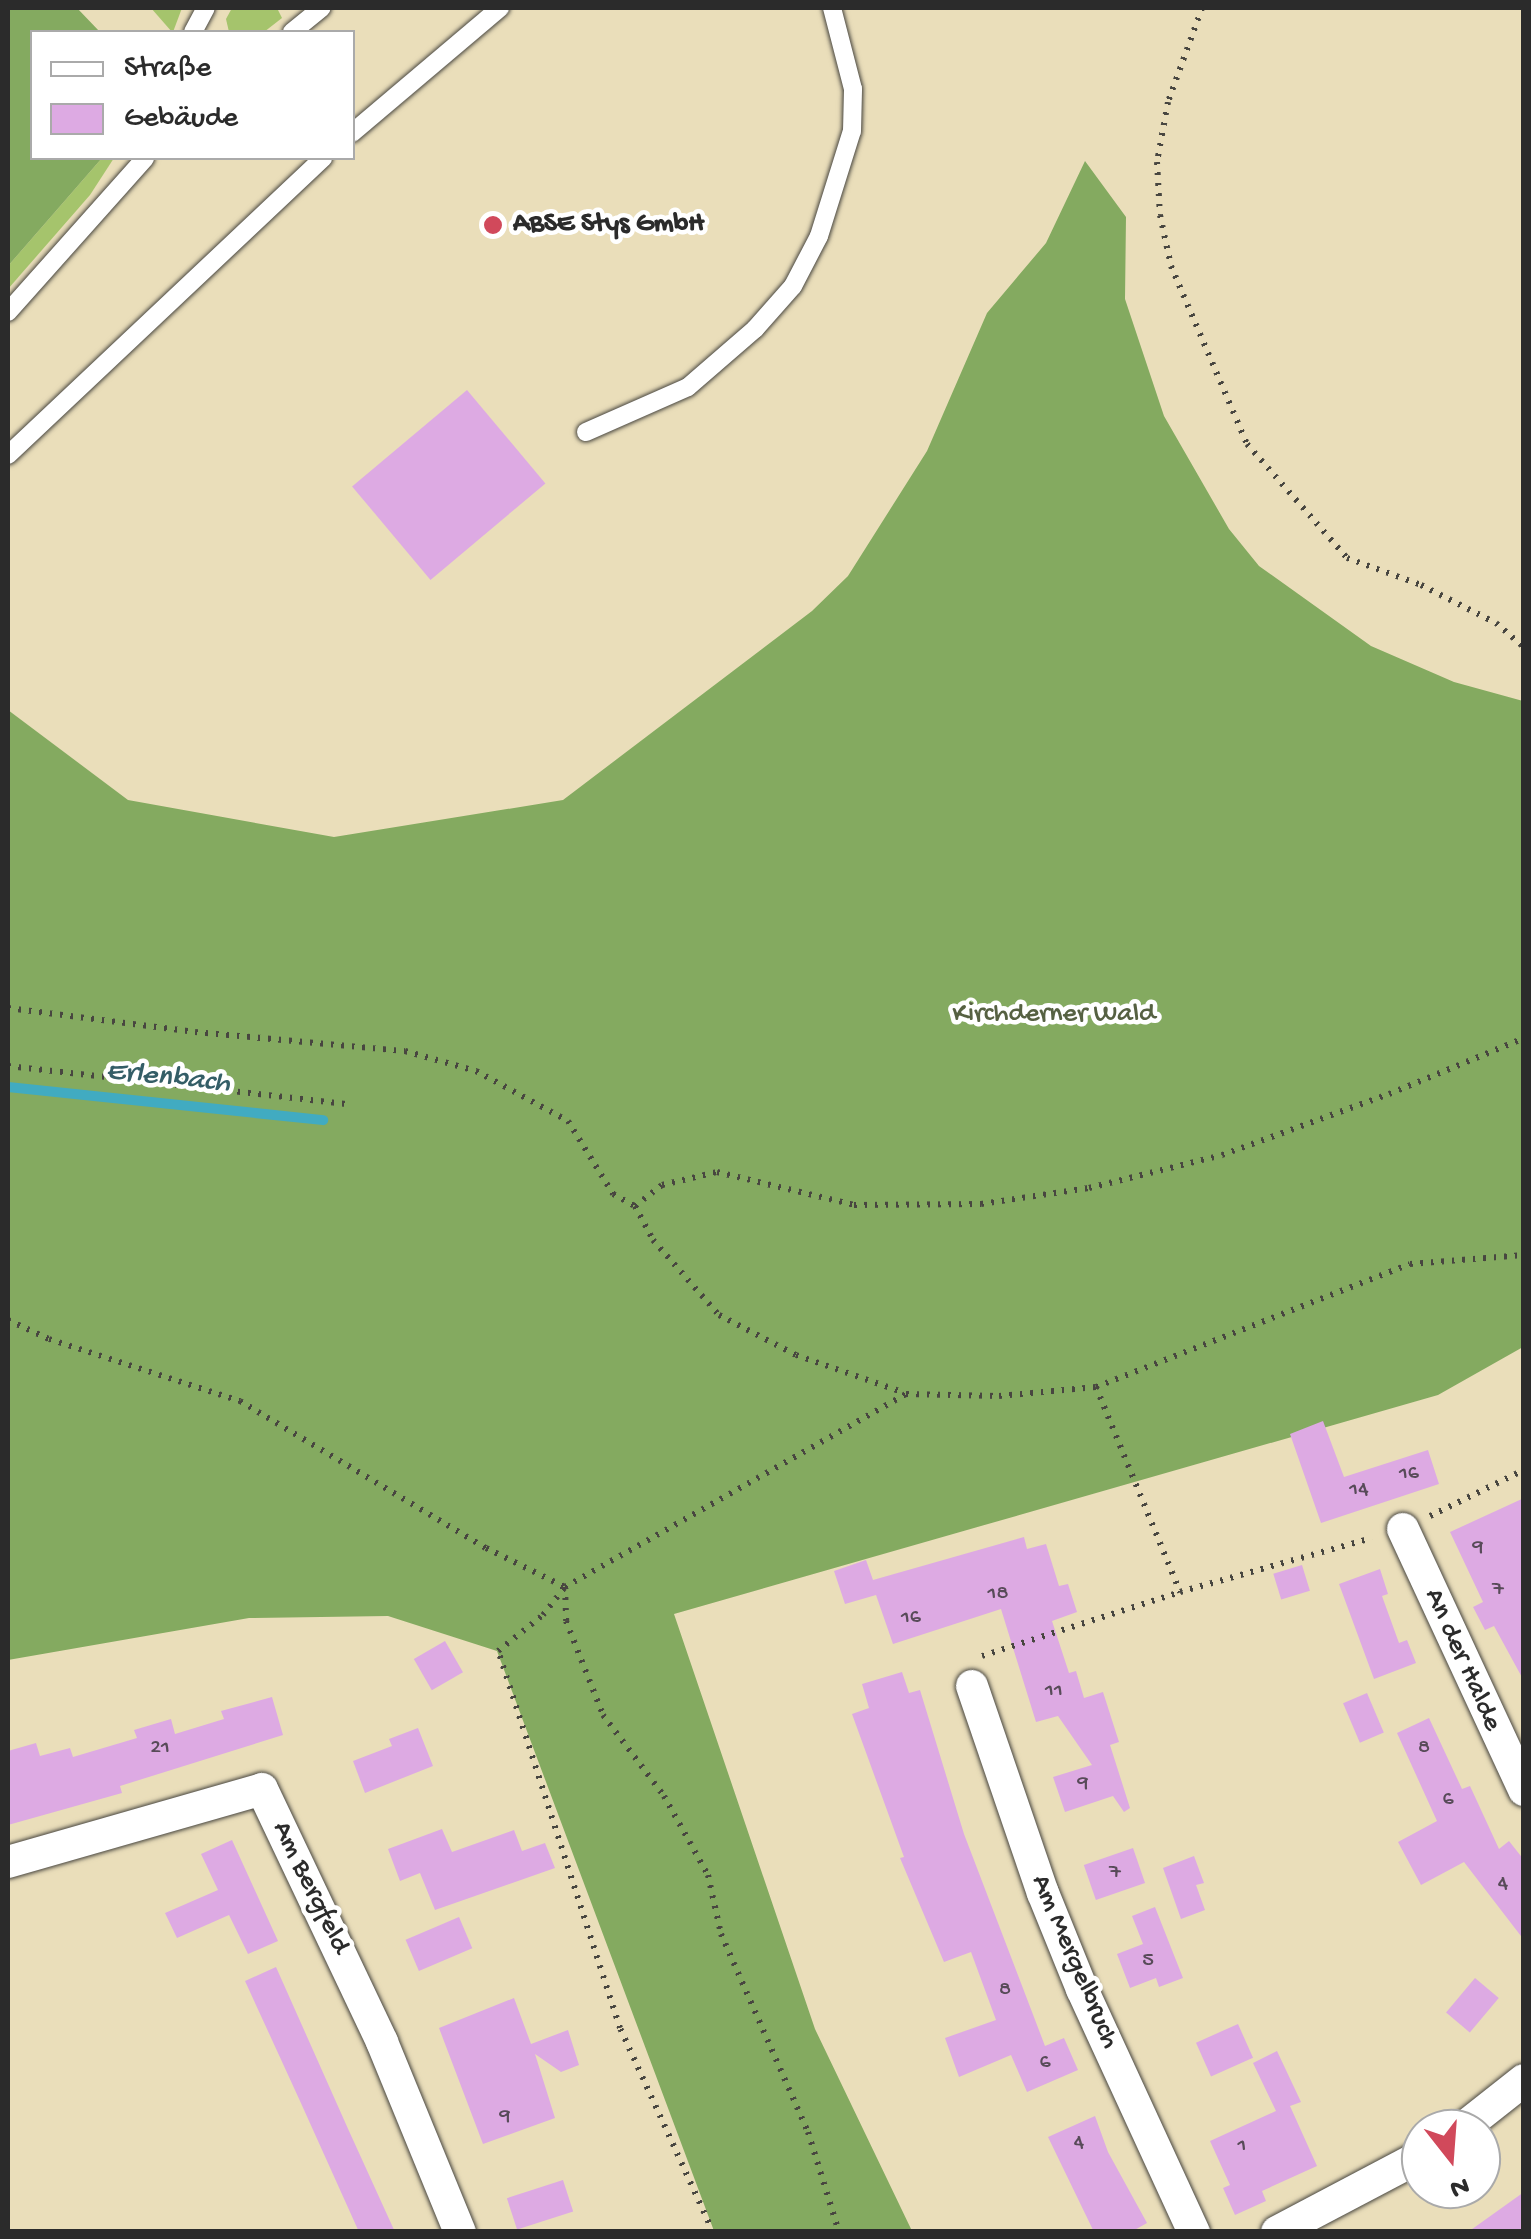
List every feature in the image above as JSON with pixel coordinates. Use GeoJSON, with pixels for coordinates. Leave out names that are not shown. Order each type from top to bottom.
{"type":"FeatureCollection","features":[{"type":"Feature","properties":{"kind":"street","name":"An der Halde"},"geometry":{"type":"LineString","coordinates":[[1403,1529],[1524,1790]]}},
{"type":"Feature","properties":{"kind":"street","name":"Am Mergelbruch"},"geometry":{"type":"LineString","coordinates":[[972,1686],[1082,1989],[1194,2232]]}},
{"type":"Feature","properties":{"kind":"street","name":"Am Bergfeld"},"geometry":{"type":"LineString","coordinates":[[8,1862],[262,1789],[335,1937],[460,2232]]}},
{"type":"Feature","properties":{"kind":"street"},"geometry":{"type":"LineString","coordinates":[[1487,2109],[1524,2080]]}},
{"type":"Feature","properties":{"kind":"street"},"geometry":{"type":"LineString","coordinates":[[1277,2232],[1401,2167]]}},
{"type":"Feature","properties":{"kind":"lane"},"geometry":{"type":"LineString","coordinates":[[294,30],[322,8]]}},
{"type":"Feature","properties":{"kind":"lane"},"geometry":{"type":"LineString","coordinates":[[355,130],[500,8]]}},
{"type":"Feature","properties":{"kind":"lane"},"geometry":{"type":"LineString","coordinates":[[586,432],[688,387],[755,330],[792,286],[819,236],[852,131],[853,90],[832,8]]}},
{"type":"Feature","properties":{"kind":"lane"},"geometry":{"type":"LineString","coordinates":[[8,312],[143,160]]}},
{"type":"Feature","properties":{"kind":"lane"},"geometry":{"type":"LineString","coordinates":[[8,455],[321,160]]}},
{"type":"Feature","properties":{"kind":"path"},"geometry":{"type":"LineString","coordinates":[[1202,8],[1168,102],[1157,162],[1160,215],[1170,266],[1247,444],[1347,558],[1421,585],[1481,615],[1524,647]]}},
{"type":"Feature","properties":{"kind":"path"},"geometry":{"type":"LineString","coordinates":[[8,1008],[195,1032],[405,1051],[476,1071],[568,1121],[613,1194],[636,1206],[654,1240],[719,1315],[796,1356],[906,1394],[999,1396],[1096,1387],[1410,1264],[1524,1255]]}},
{"type":"Feature","properties":{"kind":"path"},"geometry":{"type":"LineString","coordinates":[[636,1206],[662,1185],[717,1172],[854,1205],[981,1204],[1089,1188],[1222,1155],[1390,1094],[1524,1038]]}},
{"type":"Feature","properties":{"kind":"path"},"geometry":{"type":"LineString","coordinates":[[8,1066],[346,1104]]}},
{"type":"Feature","properties":{"kind":"path"},"geometry":{"type":"LineString","coordinates":[[8,1320],[49,1340],[240,1401],[486,1548],[565,1588]]}},
{"type":"Feature","properties":{"kind":"path"},"geometry":{"type":"LineString","coordinates":[[1096,1387],[1180,1592]]}},
{"type":"Feature","properties":{"kind":"path"},"geometry":{"type":"LineString","coordinates":[[713,2232],[620,2028],[498,1651],[543,1615],[565,1588],[906,1394]]}},
{"type":"Feature","properties":{"kind":"path"},"geometry":{"type":"LineString","coordinates":[[972,1686],[977,1658],[1180,1592],[1403,1529],[1524,1470]]}},
{"type":"Feature","properties":{"kind":"path"},"geometry":{"type":"LineString","coordinates":[[565,1588],[566,1621],[603,1715],[664,1796],[708,1875],[721,1934],[808,2132],[839,2232]]}},
{"type":"Feature","properties":{"kind":"green space"},"geometry":{"type":"Polygon","coordinates":[[[8,8],[77,8],[98,30],[30,30],[30,160],[100,160],[8,266],[8,8]]]}},
{"type":"Feature","properties":{"kind":"green space"},"geometry":{"type":"Polygon","coordinates":[[[151,8],[182,8],[174,30],[151,8]]]}},
{"type":"Feature","properties":{"kind":"green space"},"geometry":{"type":"Polygon","coordinates":[[[232,8],[277,8],[282,18],[267,30],[229,30],[226,19],[232,8]]]}},
{"type":"Feature","properties":{"kind":"green space"},"geometry":{"type":"Polygon","coordinates":[[[100,160],[113,160],[90,195],[8,289],[8,266],[100,160]]]}},
{"type":"Feature","properties":{"kind":"green space","name":"Kirchderner Wald"},"geometry":{"type":"Polygon","coordinates":[[[1085,161],[1126,217],[1125,299],[1164,416],[1229,529],[1259,566],[1371,646],[1454,682],[1523,701],[1523,1347],[1438,1395],[674,1614],[815,2029],[912,2231],[714,2231],[497,1651],[388,1616],[249,1618],[8,1660],[8,710],[128,800],[334,837],[563,800],[812,611],[848,576],[927,451],[987,313],[1046,243],[1085,161]]]}},
{"type":"Feature","properties":{"kind":"building"},"geometry":{"type":"Polygon","coordinates":[[[467,390],[545,483],[431,580],[352,486],[467,390]]]}},
{"type":"Feature","properties":{"kind":"building"},"geometry":{"type":"Polygon","coordinates":[[[1323,1421],[1344,1477],[1428,1450],[1439,1484],[1321,1523],[1290,1434],[1323,1421]]]}},
{"type":"Feature","properties":{"kind":"building"},"geometry":{"type":"Polygon","coordinates":[[[1524,1498],[1524,1681],[1494,1626],[1485,1630],[1473,1607],[1483,1602],[1450,1532],[1524,1498]]]}},
{"type":"Feature","properties":{"kind":"building"},"geometry":{"type":"Polygon","coordinates":[[[1024,1537],[1027,1549],[1046,1544],[1059,1586],[1068,1584],[1077,1612],[1052,1621],[1069,1673],[1076,1671],[1084,1698],[1103,1692],[1119,1742],[1110,1745],[1130,1808],[1124,1812],[1113,1796],[1065,1812],[1053,1777],[1092,1765],[1058,1716],[1036,1722],[1001,1609],[893,1644],[876,1595],[845,1604],[834,1571],[866,1560],[873,1580],[1024,1537]]]}},
{"type":"Feature","properties":{"kind":"building"},"geometry":{"type":"Polygon","coordinates":[[[1302,1565],[1310,1591],[1281,1600],[1273,1574],[1302,1565]]]}},
{"type":"Feature","properties":{"kind":"building"},"geometry":{"type":"Polygon","coordinates":[[[1380,1569],[1388,1594],[1382,1596],[1399,1643],[1407,1640],[1416,1663],[1374,1679],[1339,1584],[1380,1569]]]}},
{"type":"Feature","properties":{"kind":"building"},"geometry":{"type":"Polygon","coordinates":[[[445,1641],[463,1672],[432,1690],[414,1659],[445,1641]]]}},
{"type":"Feature","properties":{"kind":"building"},"geometry":{"type":"Polygon","coordinates":[[[902,1672],[909,1693],[920,1690],[964,1834],[1045,2046],[1064,2038],[1078,2070],[1027,2092],[1011,2055],[959,2077],[945,2038],[996,2020],[971,1952],[944,1962],[900,1858],[904,1857],[852,1714],[869,1708],[862,1684],[902,1672]]]}},
{"type":"Feature","properties":{"kind":"building"},"geometry":{"type":"Polygon","coordinates":[[[1367,1693],[1384,1733],[1360,1743],[1343,1703],[1367,1693]]]}},
{"type":"Feature","properties":{"kind":"building"},"geometry":{"type":"Polygon","coordinates":[[[272,1697],[283,1735],[120,1786],[122,1793],[8,1825],[8,1751],[36,1743],[40,1756],[70,1748],[73,1757],[137,1738],[134,1730],[171,1719],[175,1734],[224,1719],[221,1711],[272,1697]]]}},
{"type":"Feature","properties":{"kind":"building"},"geometry":{"type":"Polygon","coordinates":[[[1429,1718],[1462,1789],[1470,1786],[1499,1849],[1509,1841],[1524,1860],[1524,1940],[1464,1862],[1421,1885],[1398,1842],[1437,1821],[1397,1733],[1429,1718]]]}},
{"type":"Feature","properties":{"kind":"building"},"geometry":{"type":"Polygon","coordinates":[[[418,1728],[433,1766],[365,1793],[353,1761],[392,1746],[389,1739],[418,1728]]]}},
{"type":"Feature","properties":{"kind":"building"},"geometry":{"type":"Polygon","coordinates":[[[442,1829],[452,1852],[514,1830],[522,1851],[545,1843],[555,1868],[435,1910],[420,1873],[400,1881],[388,1849],[442,1829]]]}},
{"type":"Feature","properties":{"kind":"building"},"geometry":{"type":"Polygon","coordinates":[[[232,1840],[278,1941],[248,1954],[229,1915],[177,1938],[165,1913],[218,1890],[201,1854],[232,1840]]]}},
{"type":"Feature","properties":{"kind":"building"},"geometry":{"type":"Polygon","coordinates":[[[1133,1848],[1145,1883],[1096,1900],[1084,1865],[1133,1848]]]}},
{"type":"Feature","properties":{"kind":"building"},"geometry":{"type":"Polygon","coordinates":[[[1194,1856],[1204,1883],[1196,1885],[1205,1910],[1181,1919],[1163,1868],[1194,1856]]]}},
{"type":"Feature","properties":{"kind":"building"},"geometry":{"type":"Polygon","coordinates":[[[1155,1907],[1183,1978],[1159,1987],[1156,1978],[1130,1988],[1117,1954],[1143,1944],[1132,1916],[1155,1907]]]}},
{"type":"Feature","properties":{"kind":"building"},"geometry":{"type":"Polygon","coordinates":[[[459,1917],[472,1948],[419,1971],[406,1940],[459,1917]]]}},
{"type":"Feature","properties":{"kind":"building"},"geometry":{"type":"Polygon","coordinates":[[[276,1967],[395,2232],[359,2232],[245,1981],[276,1967]]]}},
{"type":"Feature","properties":{"kind":"building"},"geometry":{"type":"Polygon","coordinates":[[[1475,1978],[1499,1998],[1470,2032],[1446,2012],[1475,1978]]]}},
{"type":"Feature","properties":{"kind":"building"},"geometry":{"type":"Polygon","coordinates":[[[514,1998],[531,2044],[568,2030],[579,2065],[561,2072],[535,2054],[555,2118],[483,2144],[439,2028],[514,1998]]]}},
{"type":"Feature","properties":{"kind":"building"},"geometry":{"type":"Polygon","coordinates":[[[1238,2024],[1253,2058],[1211,2077],[1196,2043],[1238,2024]]]}},
{"type":"Feature","properties":{"kind":"building"},"geometry":{"type":"Polygon","coordinates":[[[1277,2051],[1301,2102],[1290,2106],[1317,2166],[1262,2191],[1266,2201],[1235,2215],[1223,2188],[1230,2185],[1210,2141],[1276,2111],[1253,2063],[1277,2051]]]}},
{"type":"Feature","properties":{"kind":"building"},"geometry":{"type":"Polygon","coordinates":[[[1095,2116],[1108,2152],[1147,2223],[1131,2232],[1094,2232],[1048,2137],[1095,2116]]]}},
{"type":"Feature","properties":{"kind":"building"},"geometry":{"type":"Polygon","coordinates":[[[563,2180],[573,2211],[517,2230],[507,2198],[563,2180]]]}},
{"type":"Feature","properties":{"kind":"building"},"geometry":{"type":"Polygon","coordinates":[[[1524,2192],[1524,2232],[1468,2232],[1501,2209],[1524,2192]]]}},
{"type":"Feature","properties":{"kind":"waterway","name":"Erlenbach"},"geometry":{"type":"LineString","coordinates":[[8,1087],[323,1120]]}},
{"type":"Feature","properties":{"kind":"place","name":"ABSE Stys GmbH"},"geometry":{"type":"Point","coordinates":[493,225]}}]}
